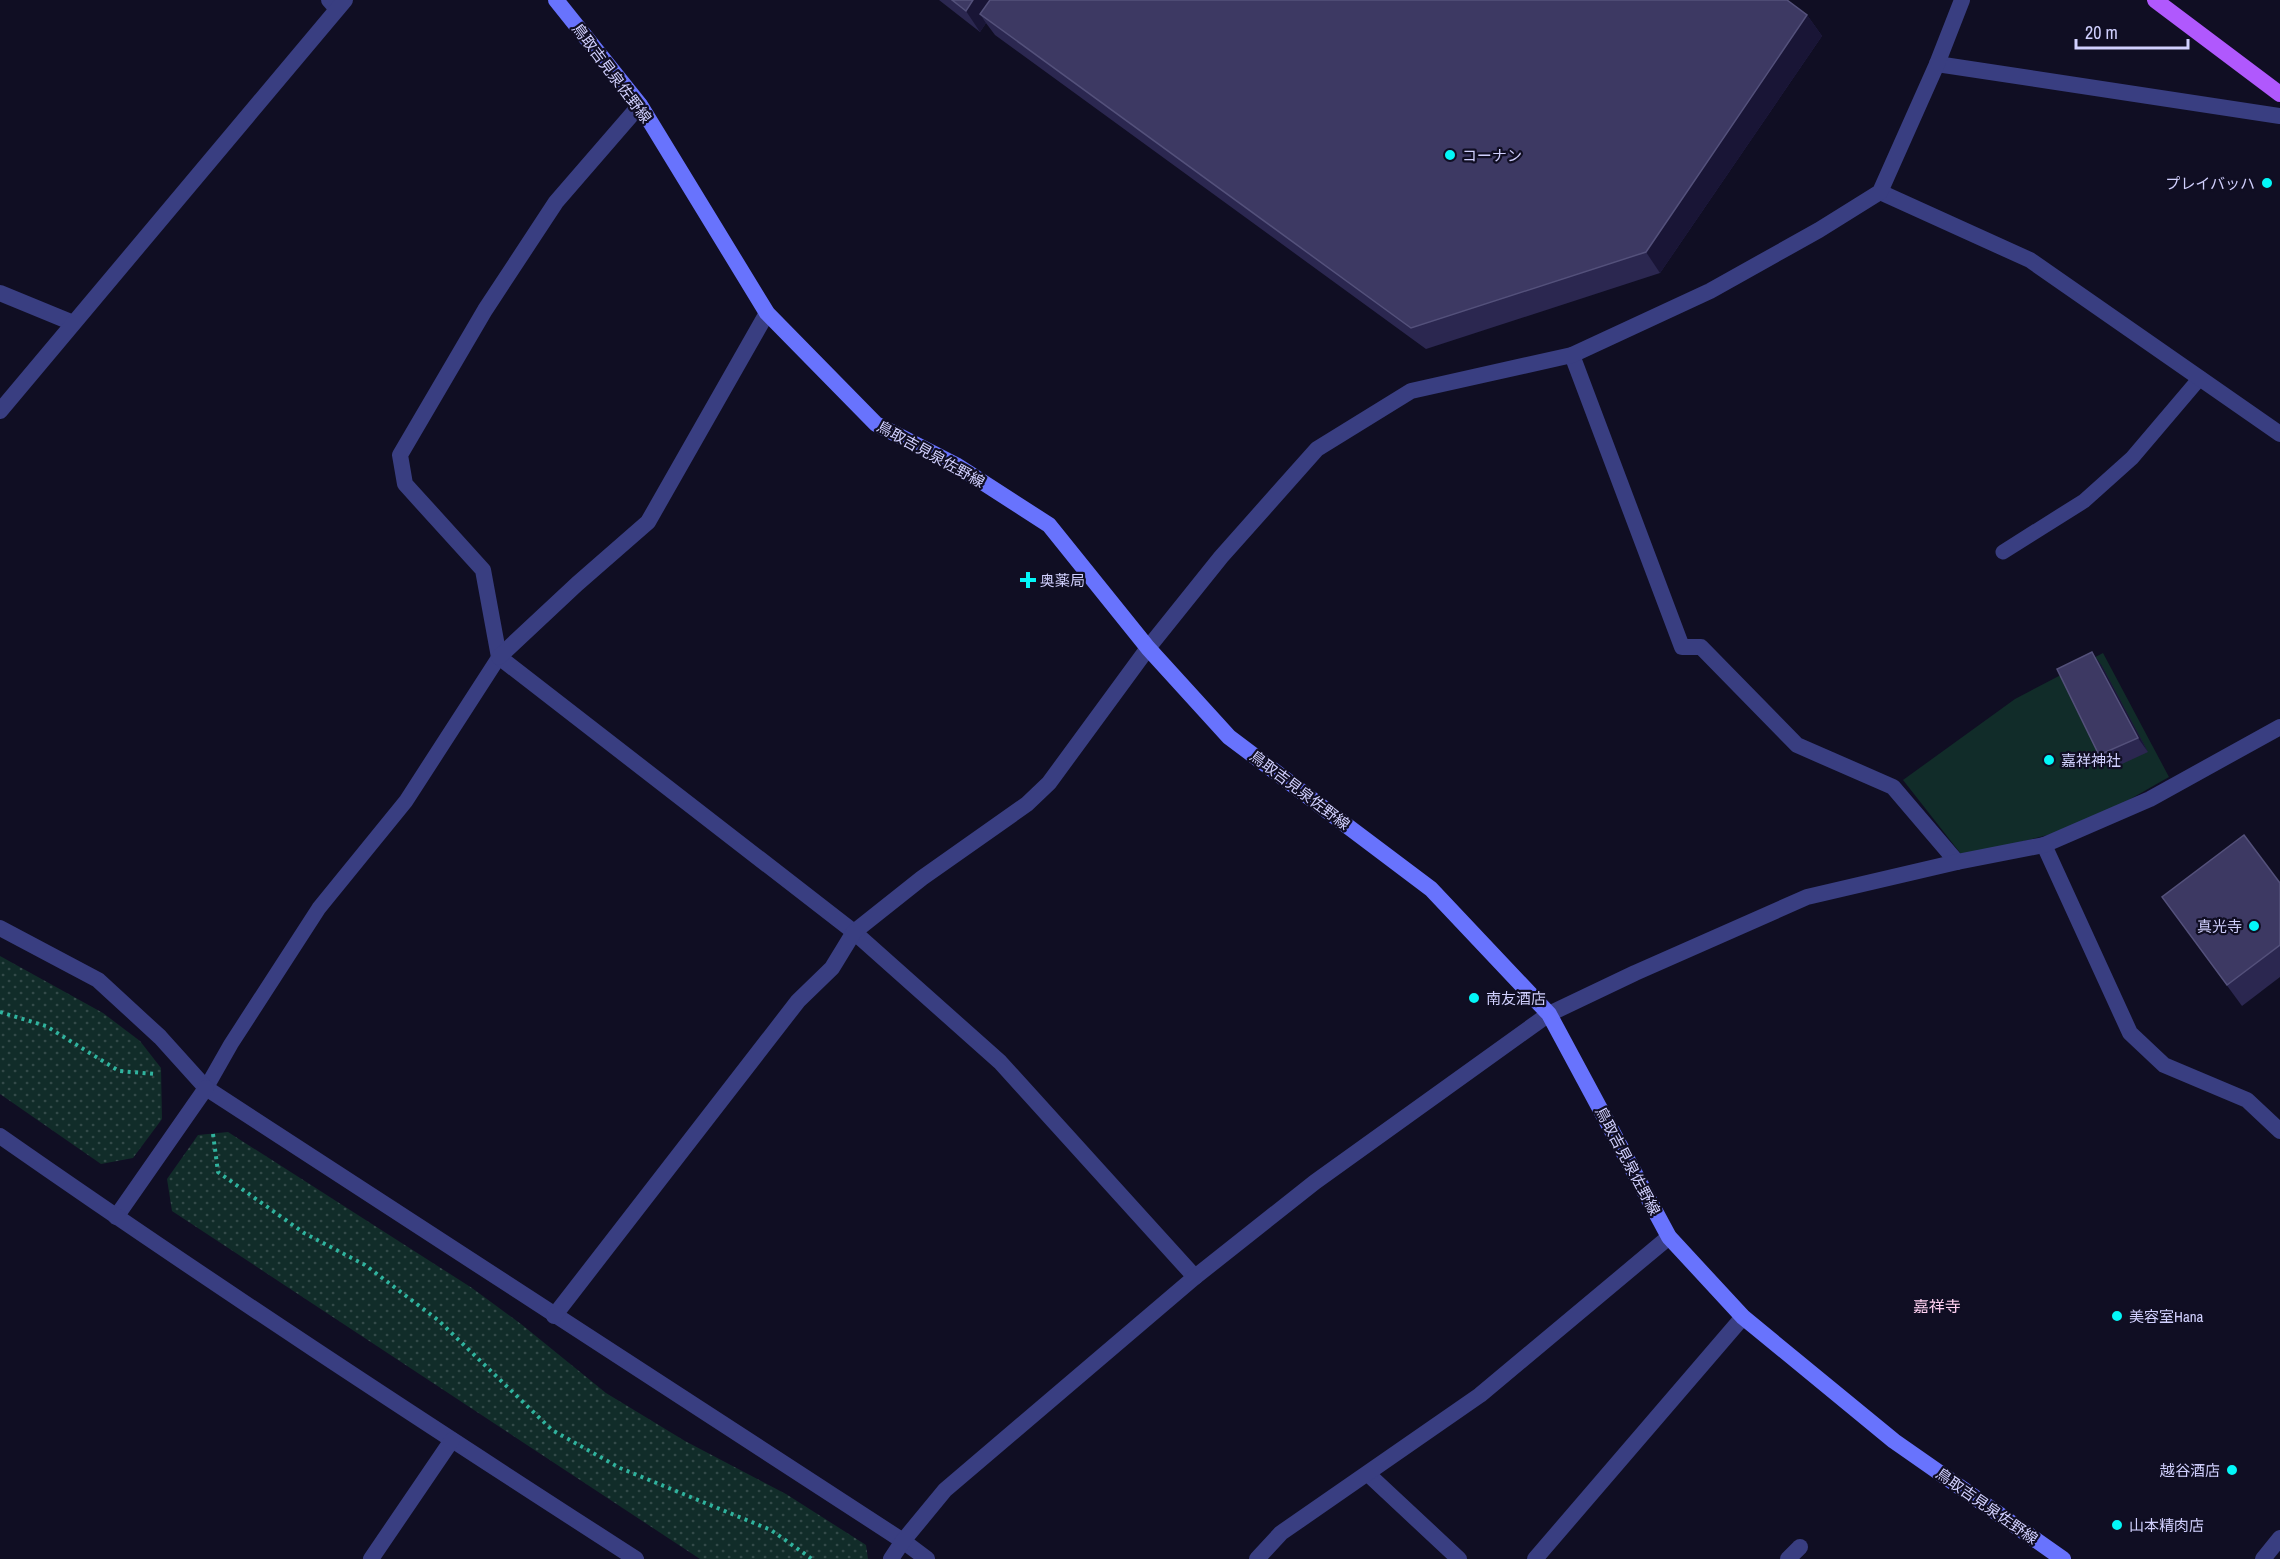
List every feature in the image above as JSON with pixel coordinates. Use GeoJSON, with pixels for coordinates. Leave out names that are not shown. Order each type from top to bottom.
{"type":"FeatureCollection","features":[{"type":"Feature","properties":{"kind":"main road","name":"鳥取吉見泉佐野線"},"geometry":{"type":"LineString","coordinates":[[556,0],[640,105],[767,313],[876,424],[956,465],[1049,525],[1148,648],[1229,737],[1431,889],[1549,1014],[1669,1237],[1743,1317],[1894,1441],[2063,1559]]}},
{"type":"Feature","properties":{"kind":"main road"},"geometry":{"type":"LineString","coordinates":[[2155,0],[2280,94]]}},
{"type":"Feature","properties":{"kind":"street"},"geometry":{"type":"LineString","coordinates":[[554,1316],[798,1001],[831,968],[854,932],[922,878],[1027,804],[1049,783],[1148,648],[1221,558],[1317,449],[1411,392],[1572,356],[1710,291],[1819,230],[1880,192],[1937,64],[1962,0]]}},
{"type":"Feature","properties":{"kind":"street"},"geometry":{"type":"LineString","coordinates":[[0,411],[337,3]]}},
{"type":"Feature","properties":{"kind":"street"},"geometry":{"type":"LineString","coordinates":[[1937,64],[2280,116]]}},
{"type":"Feature","properties":{"kind":"street"},"geometry":{"type":"LineString","coordinates":[[640,105],[556,202],[485,310],[400,455],[405,484],[483,570],[499,657],[854,932],[1000,1062],[1195,1277]]}},
{"type":"Feature","properties":{"kind":"street"},"geometry":{"type":"LineString","coordinates":[[1880,192],[2030,260],[2280,434]]}},
{"type":"Feature","properties":{"kind":"street"},"geometry":{"type":"LineString","coordinates":[[0,293],[73,323]]}},
{"type":"Feature","properties":{"kind":"street"},"geometry":{"type":"LineString","coordinates":[[499,657],[648,522],[767,313]]}},
{"type":"Feature","properties":{"kind":"street"},"geometry":{"type":"LineString","coordinates":[[1572,356],[1682,647],[1701,647],[1797,746],[1893,787],[1958,862]]}},
{"type":"Feature","properties":{"kind":"street"},"geometry":{"type":"LineString","coordinates":[[891,1559],[945,1490],[1195,1277],[1315,1182],[1549,1014],[1635,973],[1807,897],[1958,862],[2044,845],[2150,799],[2280,727]]}},
{"type":"Feature","properties":{"kind":"street"},"geometry":{"type":"LineString","coordinates":[[2044,845],[2130,1033],[2164,1065],[2247,1100],[2280,1131]]}},
{"type":"Feature","properties":{"kind":"street"},"geometry":{"type":"LineString","coordinates":[[0,928],[98,980],[160,1037],[206,1088],[903,1541],[927,1559]]}},
{"type":"Feature","properties":{"kind":"street"},"geometry":{"type":"LineString","coordinates":[[116,1217],[206,1088]]}},
{"type":"Feature","properties":{"kind":"street"},"geometry":{"type":"LineString","coordinates":[[0,1136],[116,1217],[636,1559]]}},
{"type":"Feature","properties":{"kind":"street"},"geometry":{"type":"LineString","coordinates":[[1257,1559],[1281,1533],[1480,1395],[1669,1237]]}},
{"type":"Feature","properties":{"kind":"street"},"geometry":{"type":"LineString","coordinates":[[1535,1559],[1743,1317]]}},
{"type":"Feature","properties":{"kind":"street"},"geometry":{"type":"LineString","coordinates":[[371,1559],[452,1440]]}},
{"type":"Feature","properties":{"kind":"street"},"geometry":{"type":"LineString","coordinates":[[1368,1474],[1459,1559]]}},
{"type":"Feature","properties":{"kind":"street"},"geometry":{"type":"LineString","coordinates":[[2263,1559],[2280,1538]]}},
{"type":"Feature","properties":{"kind":"lane"},"geometry":{"type":"LineString","coordinates":[[2003,552],[2085,501],[2132,458],[2200,378]]}},
{"type":"Feature","properties":{"kind":"lane"},"geometry":{"type":"LineString","coordinates":[[206,1088],[231,1044],[319,908],[406,801],[499,657]]}},
{"type":"Feature","properties":{"kind":"path"},"geometry":{"type":"LineString","coordinates":[[0,1012],[46,1026],[119,1071],[162,1074]]}},
{"type":"Feature","properties":{"kind":"path"},"geometry":{"type":"LineString","coordinates":[[213,1134],[218,1172],[304,1233],[365,1265],[438,1320],[552,1430],[620,1468],[771,1530],[812,1559]]}},
{"type":"Feature","properties":{"kind":"green space"},"geometry":{"type":"Polygon","coordinates":[[[2103,653],[2169,777],[2116,807],[2075,826],[2024,841],[1961,854],[1903,780],[2015,699],[2103,653]]]}},
{"type":"Feature","properties":{"kind":"green space"},"geometry":{"type":"Polygon","coordinates":[[[0,956],[103,1013],[140,1041],[161,1068],[162,1119],[133,1158],[101,1164],[0,1094],[0,956]]]}},
{"type":"Feature","properties":{"kind":"green space"},"geometry":{"type":"Polygon","coordinates":[[[228,1132],[472,1288],[521,1324],[606,1393],[685,1441],[786,1494],[866,1545],[868,1559],[700,1559],[172,1211],[167,1179],[198,1135],[228,1132]]]}},
{"type":"Feature","properties":{"kind":"building"},"geometry":{"type":"Polygon","coordinates":[[[952,0],[973,0],[966,11],[952,0]]]}},
{"type":"Feature","properties":{"kind":"building","name":"コーナン"},"geometry":{"type":"Polygon","coordinates":[[[990,0],[1787,0],[1807,15],[1646,252],[1411,328],[980,14],[990,0]]]}},
{"type":"Feature","properties":{"kind":"building"},"geometry":{"type":"Polygon","coordinates":[[[2092,652],[2138,738],[2099,755],[2057,669],[2092,652]]]}},
{"type":"Feature","properties":{"kind":"building"},"geometry":{"type":"Polygon","coordinates":[[[2244,835],[2280,883],[2280,945],[2227,985],[2162,897],[2244,835]]]}},
{"type":"Feature","properties":{"kind":"place","name":"コーナン"},"geometry":{"type":"Point","coordinates":[1450,155]}},
{"type":"Feature","properties":{"kind":"place","name":"プレイバッハ"},"geometry":{"type":"Point","coordinates":[2267,183]}},
{"type":"Feature","properties":{"kind":"place","name":"奥薬局"},"geometry":{"type":"Point","coordinates":[1028,580]}},
{"type":"Feature","properties":{"kind":"place","name":"嘉祥神社"},"geometry":{"type":"Point","coordinates":[2049,760]}},
{"type":"Feature","properties":{"kind":"place","name":"真光寺"},"geometry":{"type":"Point","coordinates":[2254,926]}},
{"type":"Feature","properties":{"kind":"place","name":"南友酒店"},"geometry":{"type":"Point","coordinates":[1474,998]}},
{"type":"Feature","properties":{"kind":"place","name":"美容室Hana"},"geometry":{"type":"Point","coordinates":[2117,1316]}},
{"type":"Feature","properties":{"kind":"place","name":"越谷酒店"},"geometry":{"type":"Point","coordinates":[2232,1470]}},
{"type":"Feature","properties":{"kind":"place","name":"山本精肉店"},"geometry":{"type":"Point","coordinates":[2117,1525]}},
{"type":"Feature","properties":{"kind":"district","name":"嘉祥寺"},"geometry":{"type":"Point","coordinates":[1937,1306]}}]}
